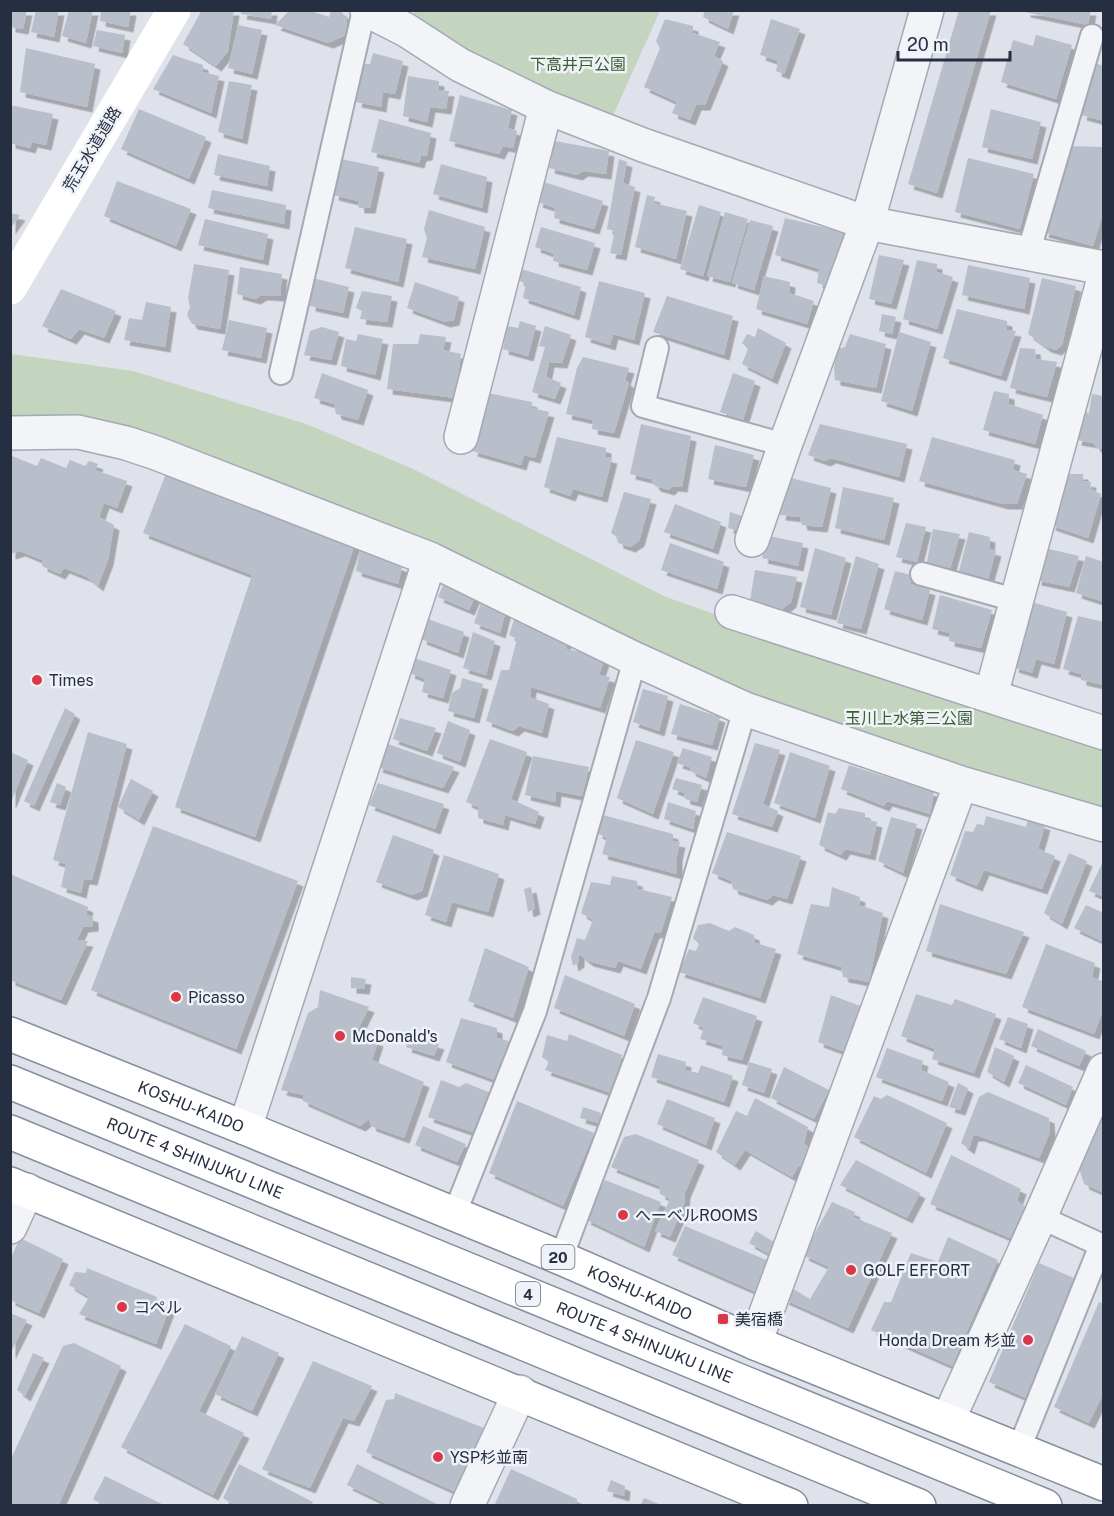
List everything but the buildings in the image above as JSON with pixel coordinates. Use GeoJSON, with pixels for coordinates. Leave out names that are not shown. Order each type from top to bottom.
{"type":"FeatureCollection","features":[{"type":"Feature","properties":{"kind":"main road","name":"荒玉水道道路"},"geometry":{"type":"LineString","coordinates":[[10,288],[174,10]]}},
{"type":"Feature","properties":{"kind":"main road","name":"KOSHU-KAIDO"},"geometry":{"type":"LineString","coordinates":[[10,1034],[245,1128],[561,1258],[755,1343],[1104,1484]]}},
{"type":"Feature","properties":{"kind":"main road","name":"ROUTE 4 SHINJUKU LINE"},"geometry":{"type":"LineString","coordinates":[[10,1082],[1045,1506]]}},
{"type":"Feature","properties":{"kind":"main road"},"geometry":{"type":"LineString","coordinates":[[10,1132],[919,1506]]}},
{"type":"Feature","properties":{"kind":"main road"},"geometry":{"type":"LineString","coordinates":[[19,1187],[792,1506]]}},
{"type":"Feature","properties":{"kind":"street"},"geometry":{"type":"LineString","coordinates":[[365,10],[406,30],[460,65],[546,107],[642,145],[867,223],[1104,268]]}},
{"type":"Feature","properties":{"kind":"street"},"geometry":{"type":"LineString","coordinates":[[752,540],[867,223],[927,10]]}},
{"type":"Feature","properties":{"kind":"street"},"geometry":{"type":"LineString","coordinates":[[461,437],[546,107]]}},
{"type":"Feature","properties":{"kind":"street"},"geometry":{"type":"LineString","coordinates":[[991,695],[1104,278]]}},
{"type":"Feature","properties":{"kind":"street"},"geometry":{"type":"LineString","coordinates":[[10,433],[78,432],[126,443],[192,466],[430,559],[635,659],[745,709],[961,783],[1104,825]]}},
{"type":"Feature","properties":{"kind":"street"},"geometry":{"type":"LineString","coordinates":[[245,1128],[430,559]]}},
{"type":"Feature","properties":{"kind":"street"},"geometry":{"type":"LineString","coordinates":[[732,612],[1104,733]]}},
{"type":"Feature","properties":{"kind":"street"},"geometry":{"type":"LineString","coordinates":[[755,1343],[961,783]]}},
{"type":"Feature","properties":{"kind":"street"},"geometry":{"type":"LineString","coordinates":[[948,1420],[1104,1070]]}},
{"type":"Feature","properties":{"kind":"street"},"geometry":{"type":"LineString","coordinates":[[10,1227],[19,1187]]}},
{"type":"Feature","properties":{"kind":"street"},"geometry":{"type":"LineString","coordinates":[[467,1506],[520,1392]]}},
{"type":"Feature","properties":{"kind":"lane"},"geometry":{"type":"LineString","coordinates":[[281,373],[365,10]]}},
{"type":"Feature","properties":{"kind":"lane"},"geometry":{"type":"LineString","coordinates":[[1028,254],[1092,36]]}},
{"type":"Feature","properties":{"kind":"lane"},"geometry":{"type":"LineString","coordinates":[[657,348],[642,406],[785,445]]}},
{"type":"Feature","properties":{"kind":"lane"},"geometry":{"type":"LineString","coordinates":[[922,574],[1016,600]]}},
{"type":"Feature","properties":{"kind":"lane"},"geometry":{"type":"LineString","coordinates":[[454,1215],[535,1011],[635,659]]}},
{"type":"Feature","properties":{"kind":"lane"},"geometry":{"type":"LineString","coordinates":[[561,1258],[659,998],[745,709]]}},
{"type":"Feature","properties":{"kind":"lane"},"geometry":{"type":"LineString","coordinates":[[1018,1449],[1101,1245],[1040,1217]]}},
{"type":"Feature","properties":{"kind":"green space","name":"下高井戸公園"},"geometry":{"type":"Polygon","coordinates":[[[415,11],[660,11],[606,131],[406,30],[415,11]]]}},
{"type":"Feature","properties":{"kind":"green space","name":"玉川上水第三公園"},"geometry":{"type":"Polygon","coordinates":[[[11,354],[133,371],[306,424],[411,468],[666,597],[818,650],[1103,740],[1103,813],[882,749],[597,631],[457,559],[11,423],[11,354]]]}},
{"type":"Feature","properties":{"kind":"place","name":"Times"},"geometry":{"type":"Point","coordinates":[37,680]}},
{"type":"Feature","properties":{"kind":"place","name":"Picasso"},"geometry":{"type":"Point","coordinates":[176,997]}},
{"type":"Feature","properties":{"kind":"place","name":"McDonald's"},"geometry":{"type":"Point","coordinates":[340,1036]}},
{"type":"Feature","properties":{"kind":"place","name":"へーベルROOMS"},"geometry":{"type":"Point","coordinates":[623,1215]}},
{"type":"Feature","properties":{"kind":"place","name":"GOLF EFFORT"},"geometry":{"type":"Point","coordinates":[851,1270]}},
{"type":"Feature","properties":{"kind":"place","name":"コペル"},"geometry":{"type":"Point","coordinates":[122,1307]}},
{"type":"Feature","properties":{"kind":"place","name":"美宿橋"},"geometry":{"type":"Point","coordinates":[723,1319]}},
{"type":"Feature","properties":{"kind":"place","name":"Honda Dream 杉並"},"geometry":{"type":"Point","coordinates":[1028,1340]}},
{"type":"Feature","properties":{"kind":"place","name":"YSP杉並南"},"geometry":{"type":"Point","coordinates":[438,1457]}}]}
